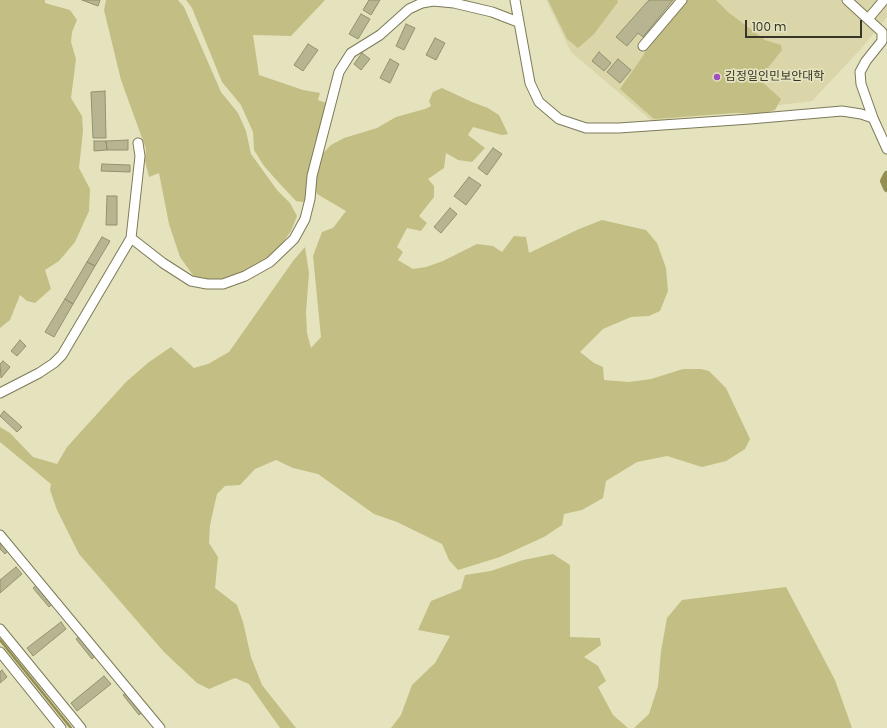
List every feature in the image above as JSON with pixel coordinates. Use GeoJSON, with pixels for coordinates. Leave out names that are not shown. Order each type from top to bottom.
{"type":"FeatureCollection","features":[{"type":"Feature","properties":{"kind":"street"},"geometry":{"type":"LineString","coordinates":[[515,0],[530,83],[539,102],[559,119],[586,128],[618,128],[750,120],[842,111],[861,114],[873,118]]}},
{"type":"Feature","properties":{"kind":"street"},"geometry":{"type":"LineString","coordinates":[[643,46],[682,0]]}},
{"type":"Feature","properties":{"kind":"street"},"geometry":{"type":"LineString","coordinates":[[846,0],[882,32],[882,42],[866,61],[860,72],[861,84],[873,118],[887,149]]}},
{"type":"Feature","properties":{"kind":"street"},"geometry":{"type":"LineString","coordinates":[[871,21],[884,0]]}},
{"type":"Feature","properties":{"kind":"street"},"geometry":{"type":"LineString","coordinates":[[131,238],[163,263],[191,281],[208,284],[223,284],[245,276],[270,262],[294,239],[305,219],[310,199],[312,176],[339,72],[351,53],[380,35],[409,9],[422,3],[433,1],[460,4],[492,12],[518,22]]}},
{"type":"Feature","properties":{"kind":"street"},"geometry":{"type":"LineString","coordinates":[[0,393],[39,373],[54,363],[62,355],[131,238],[140,156],[138,143]]}},
{"type":"Feature","properties":{"kind":"street"},"geometry":{"type":"LineString","coordinates":[[0,535],[160,728]]}},
{"type":"Feature","properties":{"kind":"street"},"geometry":{"type":"LineString","coordinates":[[0,629],[81,728]]}},
{"type":"Feature","properties":{"kind":"street"},"geometry":{"type":"LineString","coordinates":[[0,652],[61,728]]}},
{"type":"Feature","properties":{"kind":"shaded area"},"geometry":{"type":"Polygon","coordinates":[[[0,0],[45,0],[45,3],[70,10],[77,20],[72,32],[71,42],[76,59],[71,98],[82,116],[83,131],[79,168],[90,189],[89,211],[75,242],[59,261],[45,270],[51,289],[35,303],[27,301],[20,295],[10,320],[0,328],[0,0]]]}},
{"type":"Feature","properties":{"kind":"shaded area"},"geometry":{"type":"Polygon","coordinates":[[[106,0],[178,0],[184,7],[221,92],[238,113],[246,131],[251,154],[277,190],[290,203],[297,216],[291,231],[279,248],[259,266],[239,274],[217,280],[195,278],[180,257],[169,224],[159,173],[149,177],[145,161],[146,149],[121,80],[104,10],[106,0]]]}},
{"type":"Feature","properties":{"kind":"shaded area"},"geometry":{"type":"Polygon","coordinates":[[[186,0],[325,0],[291,36],[253,35],[259,75],[303,90],[320,93],[318,100],[326,103],[307,197],[303,202],[296,201],[264,166],[254,150],[253,132],[241,105],[222,82],[192,8],[186,0]]]}},
{"type":"Feature","properties":{"kind":"shaded area","name":"김정일인민보안대학"},"geometry":{"type":"Polygon","coordinates":[[[546,0],[887,0],[887,17],[860,50],[812,101],[652,121],[571,52],[546,0]]]}},
{"type":"Feature","properties":{"kind":"shaded area"},"geometry":{"type":"Polygon","coordinates":[[[548,0],[617,0],[618,2],[594,34],[578,48],[567,39],[548,0]]]}},
{"type":"Feature","properties":{"kind":"shaded area"},"geometry":{"type":"Polygon","coordinates":[[[687,0],[716,0],[728,12],[765,40],[781,45],[782,50],[759,79],[781,99],[775,110],[762,114],[736,113],[654,119],[620,89],[643,56],[651,39],[687,0]]]}},
{"type":"Feature","properties":{"kind":"shaded area"},"geometry":{"type":"Polygon","coordinates":[[[442,88],[488,108],[499,115],[508,134],[502,135],[473,127],[468,135],[485,148],[472,162],[458,160],[446,153],[444,168],[428,179],[434,186],[434,197],[419,216],[427,223],[421,231],[407,228],[397,247],[403,252],[398,260],[413,269],[426,267],[443,261],[477,244],[493,246],[502,252],[514,236],[526,237],[529,253],[579,229],[602,220],[646,230],[657,243],[666,268],[668,291],[660,311],[649,316],[631,317],[603,329],[580,352],[594,363],[603,367],[604,380],[629,382],[651,379],[683,369],[701,369],[709,371],[726,388],[750,439],[745,449],[726,461],[702,467],[667,456],[637,462],[606,481],[603,498],[582,510],[564,514],[562,525],[544,537],[500,557],[458,570],[449,560],[442,544],[397,522],[374,514],[318,474],[293,468],[276,460],[255,469],[240,485],[225,486],[217,494],[210,525],[209,543],[218,557],[215,588],[237,605],[243,622],[251,657],[262,685],[296,728],[280,728],[249,684],[235,678],[209,689],[197,683],[164,652],[79,554],[57,510],[50,490],[51,484],[0,442],[0,427],[10,433],[33,457],[57,464],[67,447],[126,382],[149,362],[171,347],[194,368],[208,364],[229,352],[293,261],[305,247],[309,273],[306,312],[307,333],[311,348],[321,337],[313,256],[322,232],[333,228],[346,211],[317,194],[313,180],[322,154],[331,145],[344,138],[377,128],[396,117],[431,106],[429,101],[433,92],[442,88]]]}},
{"type":"Feature","properties":{"kind":"shaded area"},"geometry":{"type":"Polygon","coordinates":[[[553,554],[570,565],[570,637],[600,638],[601,645],[584,657],[598,666],[606,681],[598,687],[613,715],[628,728],[391,728],[401,715],[412,685],[435,663],[450,636],[418,630],[431,601],[461,589],[465,575],[491,571],[523,560],[553,554]]]}},
{"type":"Feature","properties":{"kind":"shaded area"},"geometry":{"type":"Polygon","coordinates":[[[786,587],[835,680],[852,728],[634,728],[649,714],[658,686],[661,651],[667,618],[682,600],[786,587]]]}},
{"type":"Feature","properties":{"kind":"building"},"geometry":{"type":"Polygon","coordinates":[[[82,0],[100,0],[98,6],[82,0]]]}},
{"type":"Feature","properties":{"kind":"building"},"geometry":{"type":"Polygon","coordinates":[[[369,0],[380,0],[371,15],[363,10],[369,0]]]}},
{"type":"Feature","properties":{"kind":"building"},"geometry":{"type":"Polygon","coordinates":[[[649,0],[673,0],[643,37],[638,33],[627,46],[616,37],[649,0]]]}},
{"type":"Feature","properties":{"kind":"building"},"geometry":{"type":"Polygon","coordinates":[[[361,14],[370,19],[358,39],[349,34],[361,14]]]}},
{"type":"Feature","properties":{"kind":"building"},"geometry":{"type":"Polygon","coordinates":[[[406,24],[415,28],[404,50],[396,46],[406,24]]]}},
{"type":"Feature","properties":{"kind":"building"},"geometry":{"type":"Polygon","coordinates":[[[435,38],[445,43],[436,60],[426,55],[435,38]]]}},
{"type":"Feature","properties":{"kind":"building"},"geometry":{"type":"Polygon","coordinates":[[[308,44],[318,50],[303,71],[294,65],[308,44]]]}},
{"type":"Feature","properties":{"kind":"building"},"geometry":{"type":"Polygon","coordinates":[[[599,52],[611,63],[604,71],[592,61],[599,52]]]}},
{"type":"Feature","properties":{"kind":"building"},"geometry":{"type":"Polygon","coordinates":[[[362,53],[370,59],[361,70],[354,64],[362,53]]]}},
{"type":"Feature","properties":{"kind":"building"},"geometry":{"type":"Polygon","coordinates":[[[390,59],[399,64],[390,83],[380,78],[390,59]]]}},
{"type":"Feature","properties":{"kind":"building"},"geometry":{"type":"Polygon","coordinates":[[[618,59],[631,70],[620,83],[607,72],[618,59]]]}},
{"type":"Feature","properties":{"kind":"building"},"geometry":{"type":"Polygon","coordinates":[[[105,91],[106,138],[93,138],[91,92],[105,91]]]}},
{"type":"Feature","properties":{"kind":"building"},"geometry":{"type":"Polygon","coordinates":[[[128,140],[128,150],[107,150],[106,141],[128,140]]]}},
{"type":"Feature","properties":{"kind":"building"},"geometry":{"type":"Polygon","coordinates":[[[94,141],[106,141],[107,150],[94,151],[94,141]]]}},
{"type":"Feature","properties":{"kind":"building"},"geometry":{"type":"Polygon","coordinates":[[[493,148],[502,154],[487,175],[478,168],[493,148]]]}},
{"type":"Feature","properties":{"kind":"building"},"geometry":{"type":"Polygon","coordinates":[[[102,164],[130,165],[130,172],[101,171],[102,164]]]}},
{"type":"Feature","properties":{"kind":"building"},"geometry":{"type":"Polygon","coordinates":[[[469,177],[481,185],[466,205],[454,196],[469,177]]]}},
{"type":"Feature","properties":{"kind":"building"},"geometry":{"type":"Polygon","coordinates":[[[107,196],[117,196],[117,225],[106,225],[107,196]]]}},
{"type":"Feature","properties":{"kind":"building"},"geometry":{"type":"Polygon","coordinates":[[[450,208],[457,214],[441,233],[434,227],[450,208]]]}},
{"type":"Feature","properties":{"kind":"building"},"geometry":{"type":"Polygon","coordinates":[[[102,237],[110,241],[95,266],[87,262],[102,237]]]}},
{"type":"Feature","properties":{"kind":"building"},"geometry":{"type":"Polygon","coordinates":[[[87,262],[95,266],[73,304],[65,299],[87,262]]]}},
{"type":"Feature","properties":{"kind":"building"},"geometry":{"type":"Polygon","coordinates":[[[65,299],[73,304],[54,337],[45,332],[65,299]]]}},
{"type":"Feature","properties":{"kind":"building"},"geometry":{"type":"Polygon","coordinates":[[[20,340],[26,346],[17,356],[11,351],[20,340]]]}},
{"type":"Feature","properties":{"kind":"building"},"geometry":{"type":"Polygon","coordinates":[[[3,361],[10,367],[1,378],[0,364],[3,361]]]}},
{"type":"Feature","properties":{"kind":"building"},"geometry":{"type":"Polygon","coordinates":[[[4,411],[22,427],[17,432],[0,416],[4,411]]]}},
{"type":"Feature","properties":{"kind":"building"},"geometry":{"type":"Polygon","coordinates":[[[0,542],[8,551],[5,554],[0,549],[0,542]]]}},
{"type":"Feature","properties":{"kind":"building"},"geometry":{"type":"Polygon","coordinates":[[[16,567],[22,574],[0,593],[0,580],[16,567]]]}},
{"type":"Feature","properties":{"kind":"building"},"geometry":{"type":"Polygon","coordinates":[[[37,585],[53,603],[49,607],[33,588],[37,585]]]}},
{"type":"Feature","properties":{"kind":"building"},"geometry":{"type":"Polygon","coordinates":[[[61,622],[66,629],[33,656],[27,648],[61,622]]]}},
{"type":"Feature","properties":{"kind":"building"},"geometry":{"type":"Polygon","coordinates":[[[80,636],[96,655],[92,659],[76,639],[80,636]]]}},
{"type":"Feature","properties":{"kind":"building"},"geometry":{"type":"Polygon","coordinates":[[[2,670],[7,677],[0,683],[0,672],[2,670]]]}},
{"type":"Feature","properties":{"kind":"building"},"geometry":{"type":"Polygon","coordinates":[[[104,676],[111,684],[77,711],[71,703],[104,676]]]}},
{"type":"Feature","properties":{"kind":"building"},"geometry":{"type":"Polygon","coordinates":[[[127,692],[143,712],[139,715],[123,695],[127,692]]]}},
{"type":"Feature","properties":{"kind":"waterway"},"geometry":{"type":"LineString","coordinates":[[887,175],[884,181],[887,188]]}},
{"type":"Feature","properties":{"kind":"waterway"},"geometry":{"type":"LineString","coordinates":[[0,640],[71,728]]}},
{"type":"Feature","properties":{"kind":"place","name":"김정일인민보안대학"},"geometry":{"type":"Point","coordinates":[717,77]}}]}
